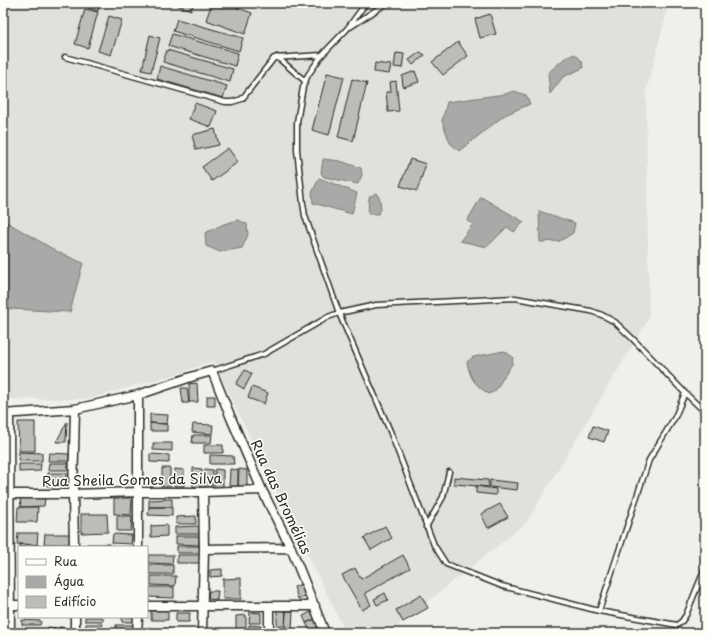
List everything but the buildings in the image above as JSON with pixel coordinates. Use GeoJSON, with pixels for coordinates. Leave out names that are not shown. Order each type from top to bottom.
{"type":"FeatureCollection","features":[{"type":"Feature","properties":{"kind":"street"},"geometry":{"type":"LineString","coordinates":[[10,633],[11,605],[6,494],[6,414],[75,409],[138,395],[212,371]]}},
{"type":"Feature","properties":{"kind":"street","name":"Rua das Bromélias"},"geometry":{"type":"LineString","coordinates":[[212,371],[262,490],[291,548],[326,633]]}},
{"type":"Feature","properties":{"kind":"street"},"geometry":{"type":"LineString","coordinates":[[138,395],[138,546]]}},
{"type":"Feature","properties":{"kind":"street"},"geometry":{"type":"LineString","coordinates":[[74,546],[73,494],[75,409]]}},
{"type":"Feature","properties":{"kind":"street","name":"Rua Sheila Gomes da Silva"},"geometry":{"type":"LineString","coordinates":[[6,494],[262,490]]}},
{"type":"Feature","properties":{"kind":"street"},"geometry":{"type":"LineString","coordinates":[[202,633],[204,549],[203,492]]}},
{"type":"Feature","properties":{"kind":"street"},"geometry":{"type":"LineString","coordinates":[[204,549],[291,548]]}},
{"type":"Feature","properties":{"kind":"street"},"geometry":{"type":"LineString","coordinates":[[148,606],[315,606]]}},
{"type":"Feature","properties":{"kind":"street"},"geometry":{"type":"LineString","coordinates":[[269,606],[269,633]]}},
{"type":"Feature","properties":{"kind":"street"},"geometry":{"type":"LineString","coordinates":[[74,618],[75,633]]}},
{"type":"Feature","properties":{"kind":"street"},"geometry":{"type":"LineString","coordinates":[[137,633],[138,618]]}},
{"type":"Feature","properties":{"kind":"lane"},"geometry":{"type":"LineString","coordinates":[[366,3],[347,29],[322,55],[308,75],[303,87],[297,122],[297,150],[303,203],[305,216],[339,313],[390,431],[434,545],[446,564],[502,586],[599,611],[677,625],[686,615],[705,568]]}},
{"type":"Feature","properties":{"kind":"lane"},"geometry":{"type":"LineString","coordinates":[[347,29],[387,3]]}},
{"type":"Feature","properties":{"kind":"lane"},"geometry":{"type":"LineString","coordinates":[[65,57],[225,102],[232,102],[242,99],[273,60],[277,58],[322,55]]}},
{"type":"Feature","properties":{"kind":"lane"},"geometry":{"type":"LineString","coordinates":[[277,58],[305,81]]}},
{"type":"Feature","properties":{"kind":"lane"},"geometry":{"type":"LineString","coordinates":[[212,371],[264,354],[328,317],[339,313],[376,305],[515,298],[590,311],[615,322],[684,393],[705,412]]}},
{"type":"Feature","properties":{"kind":"lane"},"geometry":{"type":"LineString","coordinates":[[599,611],[649,460],[676,417],[684,393]]}},
{"type":"Feature","properties":{"kind":"lane"},"geometry":{"type":"LineString","coordinates":[[426,527],[443,497],[449,472]]}},
{"type":"Feature","properties":{"kind":"shaded area"},"geometry":{"type":"Polygon","coordinates":[[[3,3],[669,3],[646,92],[649,318],[526,523],[388,633],[346,633],[213,361],[177,374],[88,399],[3,399],[3,3]]]}},
{"type":"Feature","properties":{"kind":"water"},"geometry":{"type":"Polygon","coordinates":[[[575,54],[582,61],[583,68],[563,77],[550,94],[548,73],[565,58],[575,54]]]}},
{"type":"Feature","properties":{"kind":"water"},"geometry":{"type":"Polygon","coordinates":[[[514,91],[526,95],[530,104],[505,115],[459,151],[450,143],[442,121],[447,102],[505,94],[514,91]]]}},
{"type":"Feature","properties":{"kind":"water"},"geometry":{"type":"Polygon","coordinates":[[[323,159],[340,161],[361,168],[362,175],[358,184],[324,177],[321,173],[323,159]]]}},
{"type":"Feature","properties":{"kind":"water"},"geometry":{"type":"Polygon","coordinates":[[[319,178],[357,193],[352,214],[313,203],[312,193],[319,178]]]}},
{"type":"Feature","properties":{"kind":"water"},"geometry":{"type":"Polygon","coordinates":[[[376,193],[380,199],[381,209],[378,214],[368,214],[369,197],[376,193]]]}},
{"type":"Feature","properties":{"kind":"water"},"geometry":{"type":"Polygon","coordinates":[[[481,197],[524,222],[514,232],[507,227],[487,247],[460,241],[473,224],[467,221],[481,197]]]}},
{"type":"Feature","properties":{"kind":"water"},"geometry":{"type":"Polygon","coordinates":[[[539,211],[575,223],[573,233],[560,241],[540,242],[539,211]]]}},
{"type":"Feature","properties":{"kind":"water"},"geometry":{"type":"Polygon","coordinates":[[[3,220],[58,252],[83,263],[70,312],[11,309],[3,306],[3,220]]]}},
{"type":"Feature","properties":{"kind":"water"},"geometry":{"type":"Polygon","coordinates":[[[238,220],[247,224],[248,235],[242,248],[220,252],[206,246],[205,233],[224,224],[238,220]]]}},
{"type":"Feature","properties":{"kind":"water"},"geometry":{"type":"Polygon","coordinates":[[[504,351],[513,357],[512,364],[495,391],[489,394],[480,388],[474,381],[467,362],[473,357],[504,351]]]}}]}
